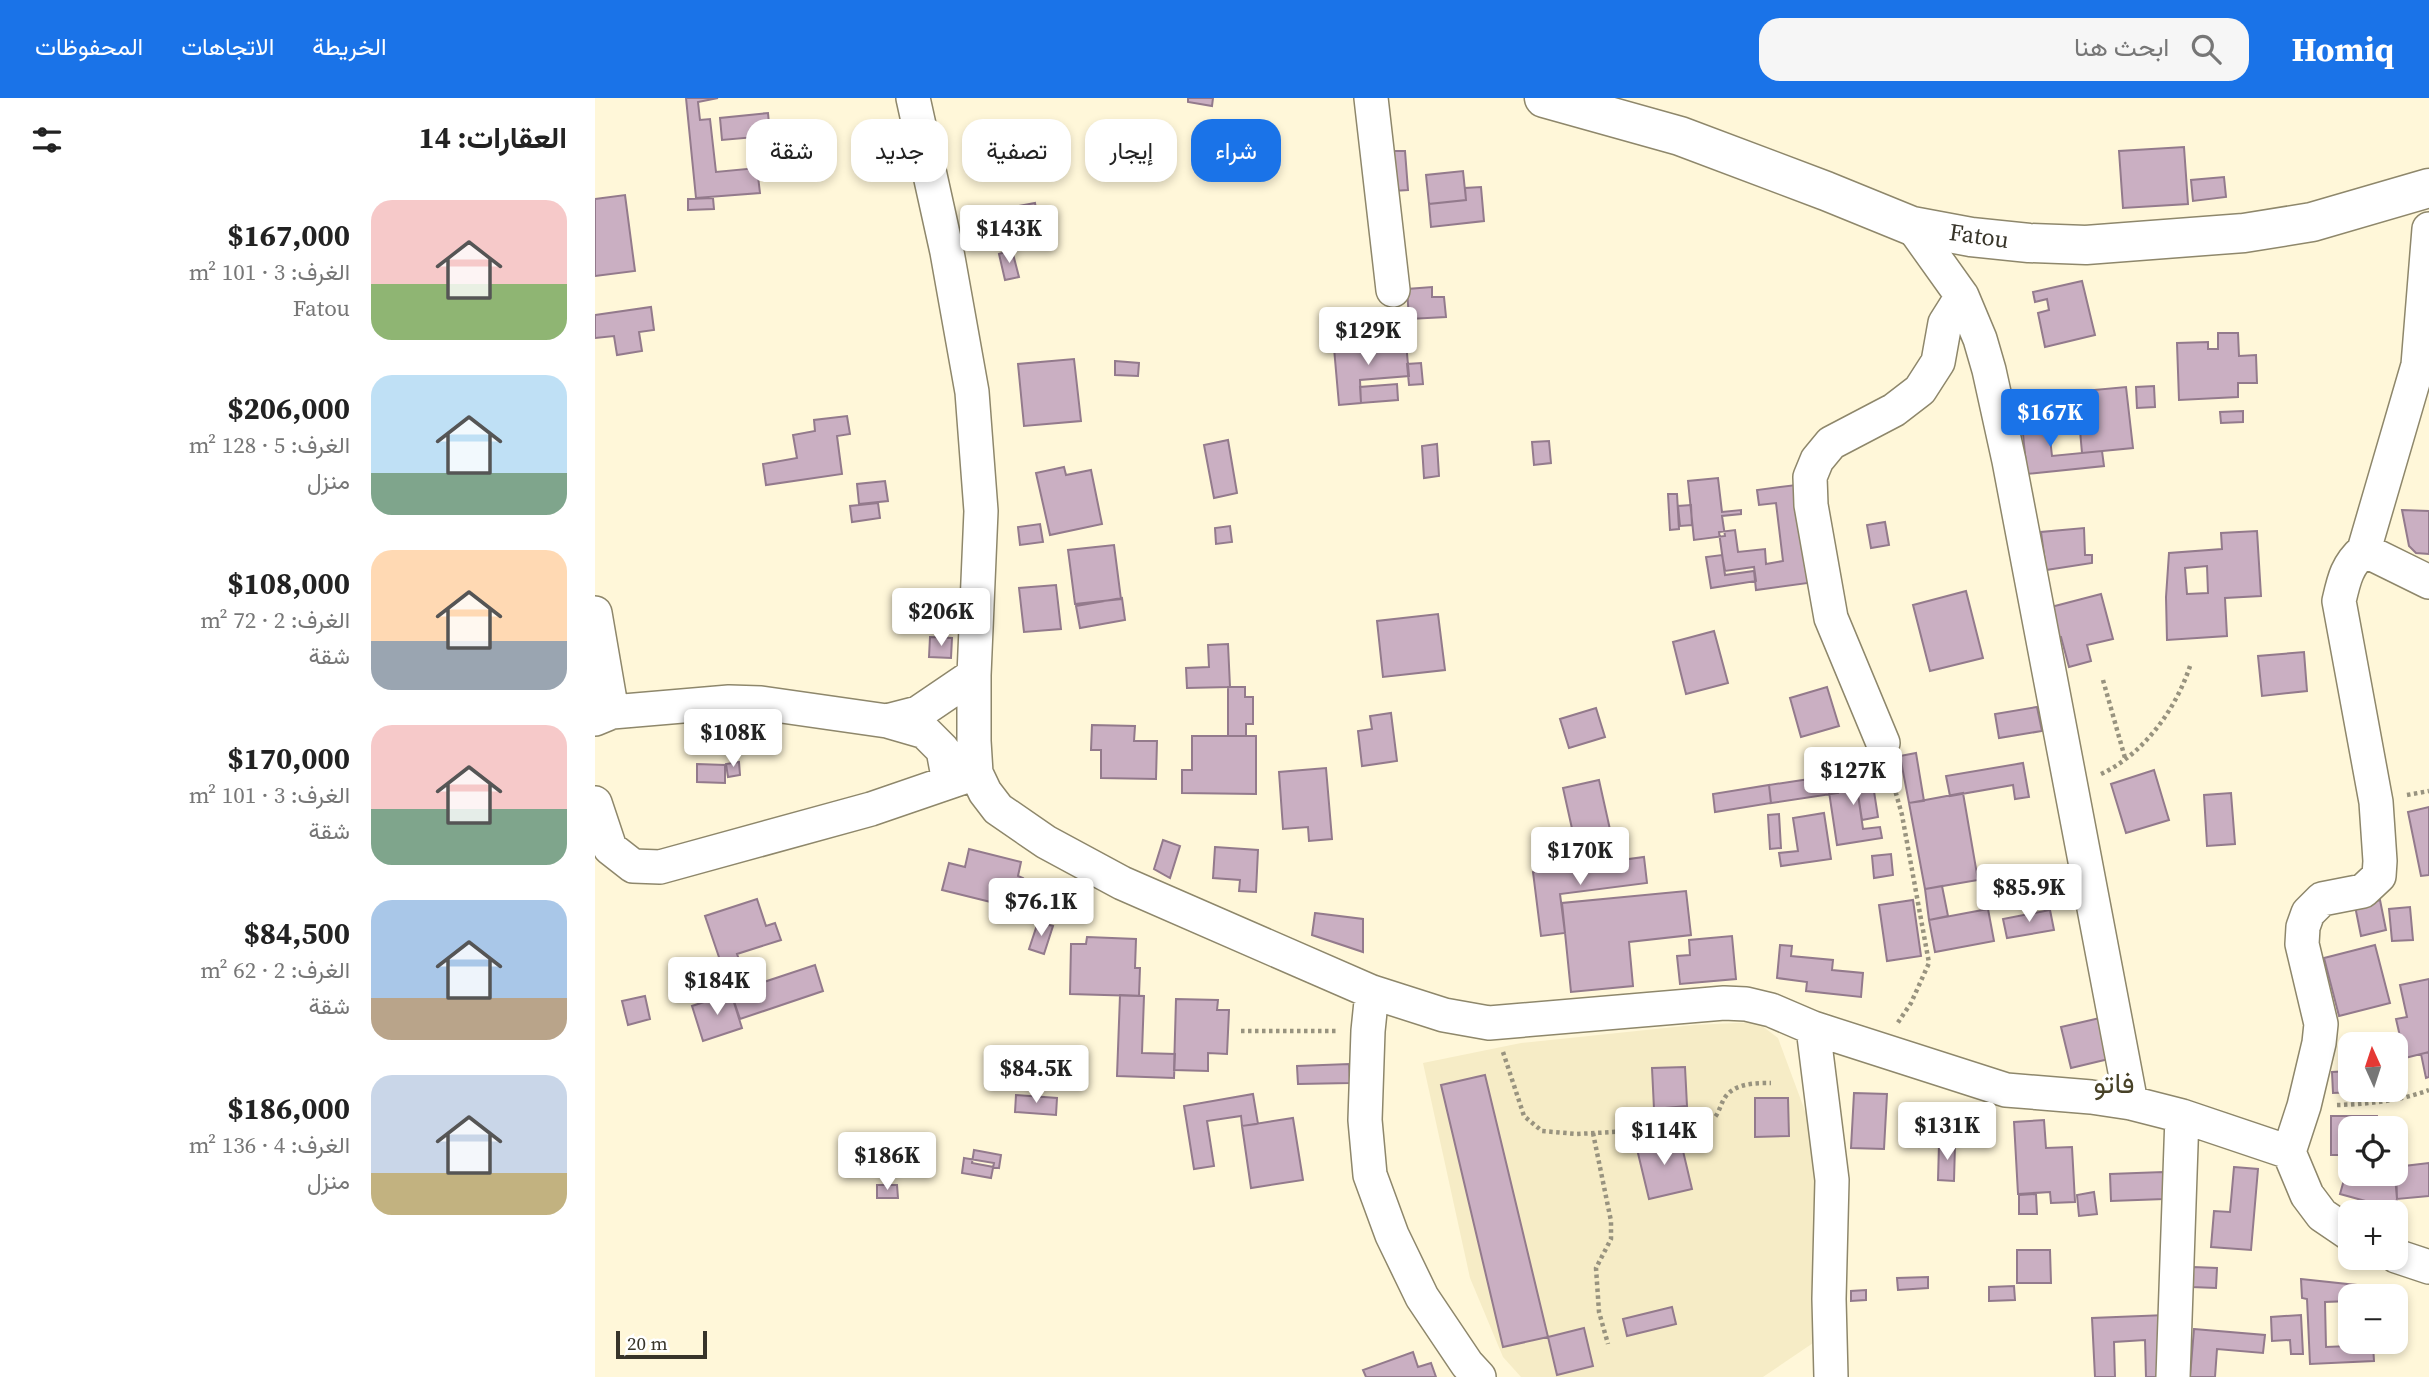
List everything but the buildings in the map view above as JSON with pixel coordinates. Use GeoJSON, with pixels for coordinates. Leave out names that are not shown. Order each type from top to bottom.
{"type":"FeatureCollection","features":[{"type":"Feature","properties":{"kind":"street"},"geometry":{"type":"LineString","coordinates":[[913,98],[947,252],[972,392],[981,512],[974,674],[963,777]]}},
{"type":"Feature","properties":{"kind":"street"},"geometry":{"type":"LineString","coordinates":[[1371,98],[1393,290]]}},
{"type":"Feature","properties":{"kind":"street","name":"Fatou"},"geometry":{"type":"LineString","coordinates":[[1544,98],[1680,136],[1912,226],[1971,237],[2029,243],[2087,245],[2244,233],[2312,222],[2429,188]]}},
{"type":"Feature","properties":{"kind":"street"},"geometry":{"type":"LineString","coordinates":[[1912,226],[1962,296],[1989,370],[2024,536],[2131,1103]]}},
{"type":"Feature","properties":{"kind":"street"},"geometry":{"type":"LineString","coordinates":[[2338,1226],[2322,1215],[2307,1195],[2289,1153],[2304,1106],[2321,1024],[2302,944],[2303,927],[2308,913],[2322,899],[2363,891],[2379,876],[2381,861],[2376,802],[2339,601],[2352,561],[2364,550],[2424,366],[2429,229]]}},
{"type":"Feature","properties":{"kind":"street"},"geometry":{"type":"LineString","coordinates":[[1883,743],[1831,618],[1811,505],[1810,477],[1817,460],[1831,443],[1894,410],[1920,390],[1938,362],[1945,323],[1962,296]]}},
{"type":"Feature","properties":{"kind":"street"},"geometry":{"type":"LineString","coordinates":[[2364,550],[2429,582]]}},
{"type":"Feature","properties":{"kind":"street"},"geometry":{"type":"LineString","coordinates":[[595,613],[603,716],[740,702],[761,703],[887,721],[925,732],[943,750],[963,777],[985,792],[998,809],[1046,842],[1122,883],[1372,992],[1444,1015],[1489,1023],[1746,1004],[1771,1010],[1879,1051],[2006,1090],[2131,1103],[2182,1116],[2289,1153]]}},
{"type":"Feature","properties":{"kind":"street"},"geometry":{"type":"LineString","coordinates":[[887,721],[918,713],[974,674]]}},
{"type":"Feature","properties":{"kind":"street"},"geometry":{"type":"LineString","coordinates":[[595,803],[610,848],[633,866],[660,867],[871,809],[963,777]]}},
{"type":"Feature","properties":{"kind":"street"},"geometry":{"type":"LineString","coordinates":[[1372,992],[1367,1031],[1366,1120],[1370,1175],[1392,1236],[1422,1297],[1467,1364],[1479,1377]]}},
{"type":"Feature","properties":{"kind":"street"},"geometry":{"type":"LineString","coordinates":[[1813,1028],[1832,1181],[1829,1299],[1831,1377]]}},
{"type":"Feature","properties":{"kind":"street"},"geometry":{"type":"LineString","coordinates":[[2173,1377],[2182,1116]]}},
{"type":"Feature","properties":{"kind":"street"},"geometry":{"type":"LineString","coordinates":[[2408,1260],[2429,1268]]}},
{"type":"Feature","properties":{"kind":"path"},"geometry":{"type":"LineString","coordinates":[[2069,782],[2097,776],[2111,769],[2148,740],[2184,685],[2191,663]]}},
{"type":"Feature","properties":{"kind":"path"},"geometry":{"type":"LineString","coordinates":[[2102,680],[2125,758]]}},
{"type":"Feature","properties":{"kind":"path"},"geometry":{"type":"LineString","coordinates":[[1879,1051],[1911,1003],[1929,962],[1902,815],[1883,743]]}},
{"type":"Feature","properties":{"kind":"path"},"geometry":{"type":"LineString","coordinates":[[1489,1023],[1501,1046],[1524,1115],[1542,1131],[1593,1133],[1677,1126],[1715,1117],[1726,1095],[1737,1088],[1755,1083],[1772,1083]]}},
{"type":"Feature","properties":{"kind":"path"},"geometry":{"type":"LineString","coordinates":[[1241,1031],[1367,1031]]}},
{"type":"Feature","properties":{"kind":"path"},"geometry":{"type":"LineString","coordinates":[[2304,1106],[2367,1104],[2429,1090]]}},
{"type":"Feature","properties":{"kind":"path"},"geometry":{"type":"LineString","coordinates":[[1593,1133],[1611,1222],[1611,1239],[1596,1268],[1599,1312],[1608,1344]]}},
{"type":"Feature","properties":{"kind":"shaded area"},"geometry":{"type":"Polygon","coordinates":[[[1757,1022],[1778,1038],[1826,1168],[1822,1337],[1763,1377],[1521,1377],[1503,1357],[1470,1278],[1423,1063],[1521,1043],[1694,1025],[1757,1022]]]}},
{"type":"Feature","properties":{"kind":"district","name":"فاتو"},"geometry":{"type":"Point","coordinates":[2114,1083]}}]}
